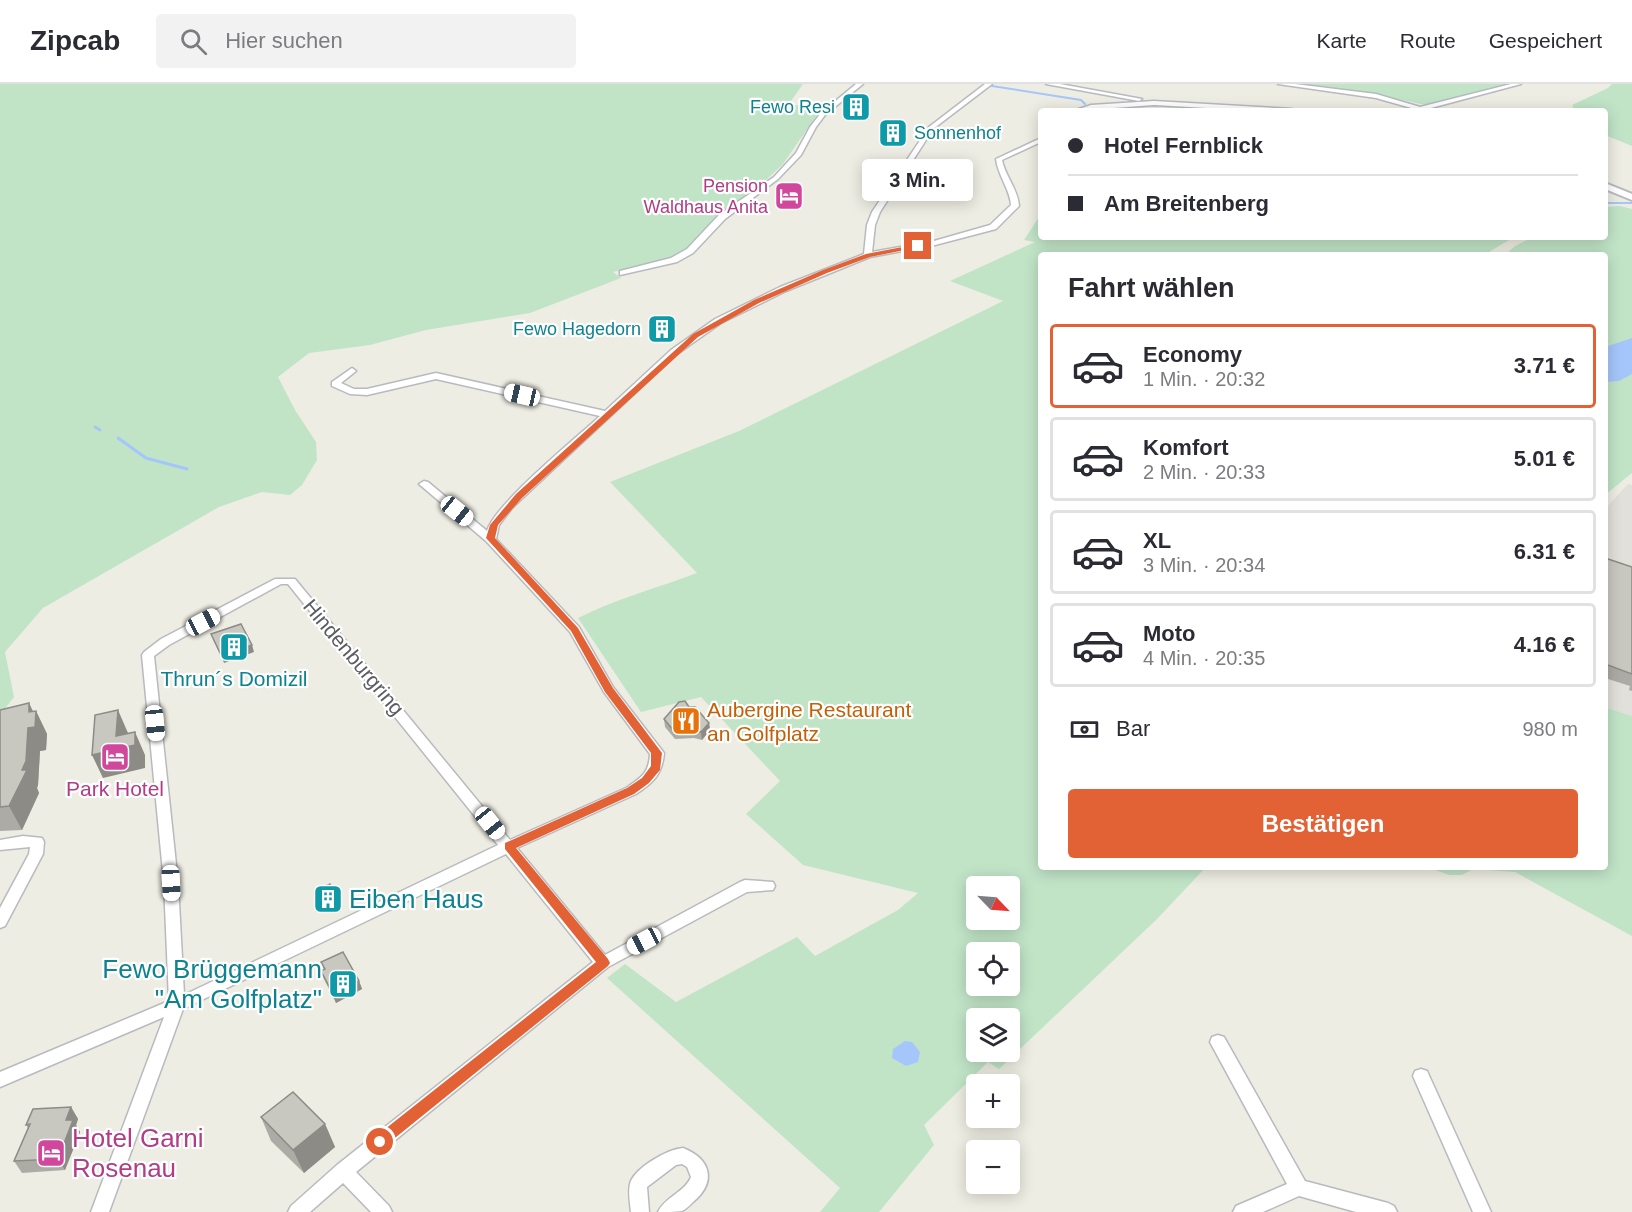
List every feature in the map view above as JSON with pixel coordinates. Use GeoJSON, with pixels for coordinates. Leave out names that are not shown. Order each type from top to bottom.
{"type":"FeatureCollection","features":[{"type":"Feature","properties":{"kind":"street"},"geometry":{"type":"LineString","coordinates":[[623,273],[674,260],[690,251],[722,217],[776,178],[799,154],[813,127],[823,114],[860,84]]}},
{"type":"Feature","properties":{"kind":"street"},"geometry":{"type":"LineString","coordinates":[[868,255],[876,212],[931,128],[990,84]]}},
{"type":"Feature","properties":{"kind":"street"},"geometry":{"type":"LineString","coordinates":[[1049,84],[1175,107],[1204,108]]}},
{"type":"Feature","properties":{"kind":"street"},"geometry":{"type":"LineString","coordinates":[[1281,84],[1376,96],[1421,108]]}},
{"type":"Feature","properties":{"kind":"street"},"geometry":{"type":"LineString","coordinates":[[1429,108],[1518,84]]}},
{"type":"Feature","properties":{"kind":"street"},"geometry":{"type":"LineString","coordinates":[[1085,108],[1154,103]]}},
{"type":"Feature","properties":{"kind":"street"},"geometry":{"type":"LineString","coordinates":[[490,538],[494,525],[508,506],[674,352],[718,321],[783,289],[868,255],[935,243],[993,226],[1015,206],[1012,192],[1000,172],[999,159],[1038,141]]}},
{"type":"Feature","properties":{"kind":"street"},"geometry":{"type":"LineString","coordinates":[[1608,187],[1632,196]]}},
{"type":"Feature","properties":{"kind":"street"},"geometry":{"type":"LineString","coordinates":[[352,370],[335,384],[353,392],[366,392],[436,376],[608,415]]}},
{"type":"Feature","properties":{"kind":"street"},"geometry":{"type":"LineString","coordinates":[[0,1080],[177,1005],[509,846],[631,791],[646,781],[656,767],[657,753],[609,689],[575,630],[490,538],[424,484]]}},
{"type":"Feature","properties":{"kind":"street","name":"Hindenburgring"},"geometry":{"type":"LineString","coordinates":[[177,1005],[171,883],[148,655],[165,642],[279,581],[291,581],[509,846]]}},
{"type":"Feature","properties":{"kind":"street"},"geometry":{"type":"LineString","coordinates":[[0,845],[23,841],[37,842],[36,854],[0,922]]}},
{"type":"Feature","properties":{"kind":"street"},"geometry":{"type":"LineString","coordinates":[[509,846],[603,963]]}},
{"type":"Feature","properties":{"kind":"street"},"geometry":{"type":"LineString","coordinates":[[297,1212],[343,1171],[603,963],[745,886],[768,886]]}},
{"type":"Feature","properties":{"kind":"street"},"geometry":{"type":"LineString","coordinates":[[100,1212],[177,1005]]}},
{"type":"Feature","properties":{"kind":"street"},"geometry":{"type":"LineString","coordinates":[[1218,1042],[1299,1188]]}},
{"type":"Feature","properties":{"kind":"street"},"geometry":{"type":"LineString","coordinates":[[1421,1076],[1482,1212]]}},
{"type":"Feature","properties":{"kind":"street"},"geometry":{"type":"LineString","coordinates":[[639,1212],[638,1185],[643,1178],[673,1157],[683,1156],[693,1161],[699,1169],[700,1177],[695,1189],[668,1212]]}},
{"type":"Feature","properties":{"kind":"street"},"geometry":{"type":"LineString","coordinates":[[343,1171],[383,1212]]}},
{"type":"Feature","properties":{"kind":"street"},"geometry":{"type":"LineString","coordinates":[[1242,1212],[1299,1188],[1388,1212]]}},
{"type":"Feature","properties":{"kind":"shaded area"},"geometry":{"type":"Polygon","coordinates":[[[1628,484],[1632,485],[1632,716],[1608,708],[1608,506],[1628,484]]]}},
{"type":"Feature","properties":{"kind":"green space"},"geometry":{"type":"Polygon","coordinates":[[[0,84],[803,84],[789,104],[821,109],[783,164],[766,180],[716,217],[689,246],[674,257],[613,272],[621,278],[530,313],[426,330],[370,345],[309,353],[278,377],[295,410],[316,442],[317,460],[302,485],[290,495],[262,492],[219,507],[43,608],[5,652],[14,697],[0,715],[0,84]]]}},
{"type":"Feature","properties":{"kind":"green space"},"geometry":{"type":"Polygon","coordinates":[[[1294,84],[1512,84],[1426,105],[1379,95],[1294,84]]]}},
{"type":"Feature","properties":{"kind":"green space"},"geometry":{"type":"Polygon","coordinates":[[[1612,84],[1632,84],[1632,146],[1608,136],[1608,108],[1574,108],[1572,105],[1612,84]]]}},
{"type":"Feature","properties":{"kind":"green space"},"geometry":{"type":"Polygon","coordinates":[[[1620,206],[1632,209],[1632,473],[1608,493],[1608,252],[1508,252],[1527,240],[1608,240],[1608,207],[1620,206]]]}},
{"type":"Feature","properties":{"kind":"green space"},"geometry":{"type":"Polygon","coordinates":[[[1038,219],[1038,240],[1509,240],[1489,252],[1038,252],[1038,870],[1203,870],[1157,919],[1020,1049],[1020,1008],[966,1008],[966,1062],[988,1062],[976,1074],[966,1074],[966,1084],[924,1125],[934,1145],[879,1212],[820,1212],[840,1188],[607,978],[625,964],[676,1002],[797,937],[815,956],[898,910],[918,893],[803,865],[746,814],[780,781],[701,697],[641,712],[578,618],[622,599],[697,573],[610,482],[739,431],[1003,301],[950,281],[1035,242],[1024,240],[1038,219]]]}},
{"type":"Feature","properties":{"kind":"green space"},"geometry":{"type":"Polygon","coordinates":[[[1608,708],[1632,716],[1632,936],[1515,872],[1487,870],[1608,870],[1608,708]]]}},
{"type":"Feature","properties":{"kind":"green space"},"geometry":{"type":"Polygon","coordinates":[[[1435,870],[1471,870],[1462,875],[1449,875],[1435,870]]]}},
{"type":"Feature","properties":{"kind":"green space"},"geometry":{"type":"Polygon","coordinates":[[[988,1062],[1006,1062],[999,1069],[988,1062]]]}},
{"type":"Feature","properties":{"kind":"water"},"geometry":{"type":"Polygon","coordinates":[[[1632,338],[1632,374],[1619,381],[1608,382],[1608,346],[1632,338]]]}},
{"type":"Feature","properties":{"kind":"water"},"geometry":{"type":"Polygon","coordinates":[[[905,1041],[912,1042],[920,1052],[918,1062],[906,1066],[892,1058],[893,1049],[905,1041]]]}},
{"type":"Feature","properties":{"kind":"building"},"geometry":{"type":"Polygon","coordinates":[[[1608,559],[1632,567],[1632,674],[1608,665],[1608,559]]]}},
{"type":"Feature","properties":{"kind":"building","name":"Thrun´s Domizil"},"geometry":{"type":"Polygon","coordinates":[[[241,624],[252,645],[221,655],[211,634],[241,624]]]}},
{"type":"Feature","properties":{"kind":"building","name":"Aubergine Restaurant an Golfplatz"},"geometry":{"type":"Polygon","coordinates":[[[685,701],[689,707],[695,707],[709,723],[701,732],[674,731],[664,719],[679,702],[685,701]]]}},
{"type":"Feature","properties":{"kind":"building"},"geometry":{"type":"Polygon","coordinates":[[[29,703],[29,712],[36,711],[35,727],[28,728],[26,761],[22,770],[27,770],[9,806],[0,807],[0,710],[29,703]]]}},
{"type":"Feature","properties":{"kind":"building"},"geometry":{"type":"Polygon","coordinates":[[[118,710],[116,736],[135,732],[135,745],[92,755],[95,715],[118,710]]]}},
{"type":"Feature","properties":{"kind":"building","name":"Eiben Haus"},"geometry":{"type":"Polygon","coordinates":[[[330,884],[338,898],[323,905],[315,891],[330,884]]]}},
{"type":"Feature","properties":{"kind":"building","name":"Fewo Brüggemann \"Am Golfplatz\""},"geometry":{"type":"Polygon","coordinates":[[[343,952],[359,981],[333,994],[321,971],[325,969],[321,962],[343,952]]]}},
{"type":"Feature","properties":{"kind":"building"},"geometry":{"type":"Polygon","coordinates":[[[293,1092],[325,1124],[293,1150],[261,1117],[293,1092]]]}},
{"type":"Feature","properties":{"kind":"building"},"geometry":{"type":"Polygon","coordinates":[[[71,1107],[66,1120],[73,1120],[58,1159],[14,1161],[30,1124],[26,1125],[33,1109],[71,1107]]]}},
{"type":"Feature","properties":{"kind":"waterway"},"geometry":{"type":"LineString","coordinates":[[992,86],[1081,100],[1085,104]]}},
{"type":"Feature","properties":{"kind":"waterway"},"geometry":{"type":"LineString","coordinates":[[1608,203],[1632,203]]}},
{"type":"Feature","properties":{"kind":"waterway"},"geometry":{"type":"LineString","coordinates":[[95,427],[100,430]]}},
{"type":"Feature","properties":{"kind":"waterway"},"geometry":{"type":"LineString","coordinates":[[118,438],[146,458],[187,469]]}},
{"type":"Feature","properties":{"kind":"place","name":"Fewo Resi"},"geometry":{"type":"Point","coordinates":[856,107]}},
{"type":"Feature","properties":{"kind":"place","name":"Sonnenhof"},"geometry":{"type":"Point","coordinates":[893,133]}},
{"type":"Feature","properties":{"kind":"place","name":"Pension Waldhaus Anita"},"geometry":{"type":"Point","coordinates":[789,196]}},
{"type":"Feature","properties":{"kind":"place","name":"Fewo Hagedorn"},"geometry":{"type":"Point","coordinates":[662,329]}},
{"type":"Feature","properties":{"kind":"place","name":"Thrun´s Domizil"},"geometry":{"type":"Point","coordinates":[234,647]}},
{"type":"Feature","properties":{"kind":"place","name":"Aubergine Restaurant an Golfplatz"},"geometry":{"type":"Point","coordinates":[686,721]}},
{"type":"Feature","properties":{"kind":"place","name":"Park Hotel"},"geometry":{"type":"Point","coordinates":[115,757]}},
{"type":"Feature","properties":{"kind":"place","name":"Eiben Haus"},"geometry":{"type":"Point","coordinates":[328,899]}},
{"type":"Feature","properties":{"kind":"place","name":"Fewo Brüggemann \"Am Golfplatz\""},"geometry":{"type":"Point","coordinates":[343,984]}},
{"type":"Feature","properties":{"kind":"place","name":"Hotel Garni Rosenau"},"geometry":{"type":"Point","coordinates":[51,1153]}},
{"type":"Feature","properties":{"kind":"route"},"geometry":{"type":"LineString","coordinates":[[380,1142],[603,963],[509,846],[631,791],[646,781],[656,767],[657,753],[609,689],[575,630],[490,538],[494,525],[508,506],[674,352],[696,335],[756,301],[825,272],[868,255],[918,246]]}}]}
